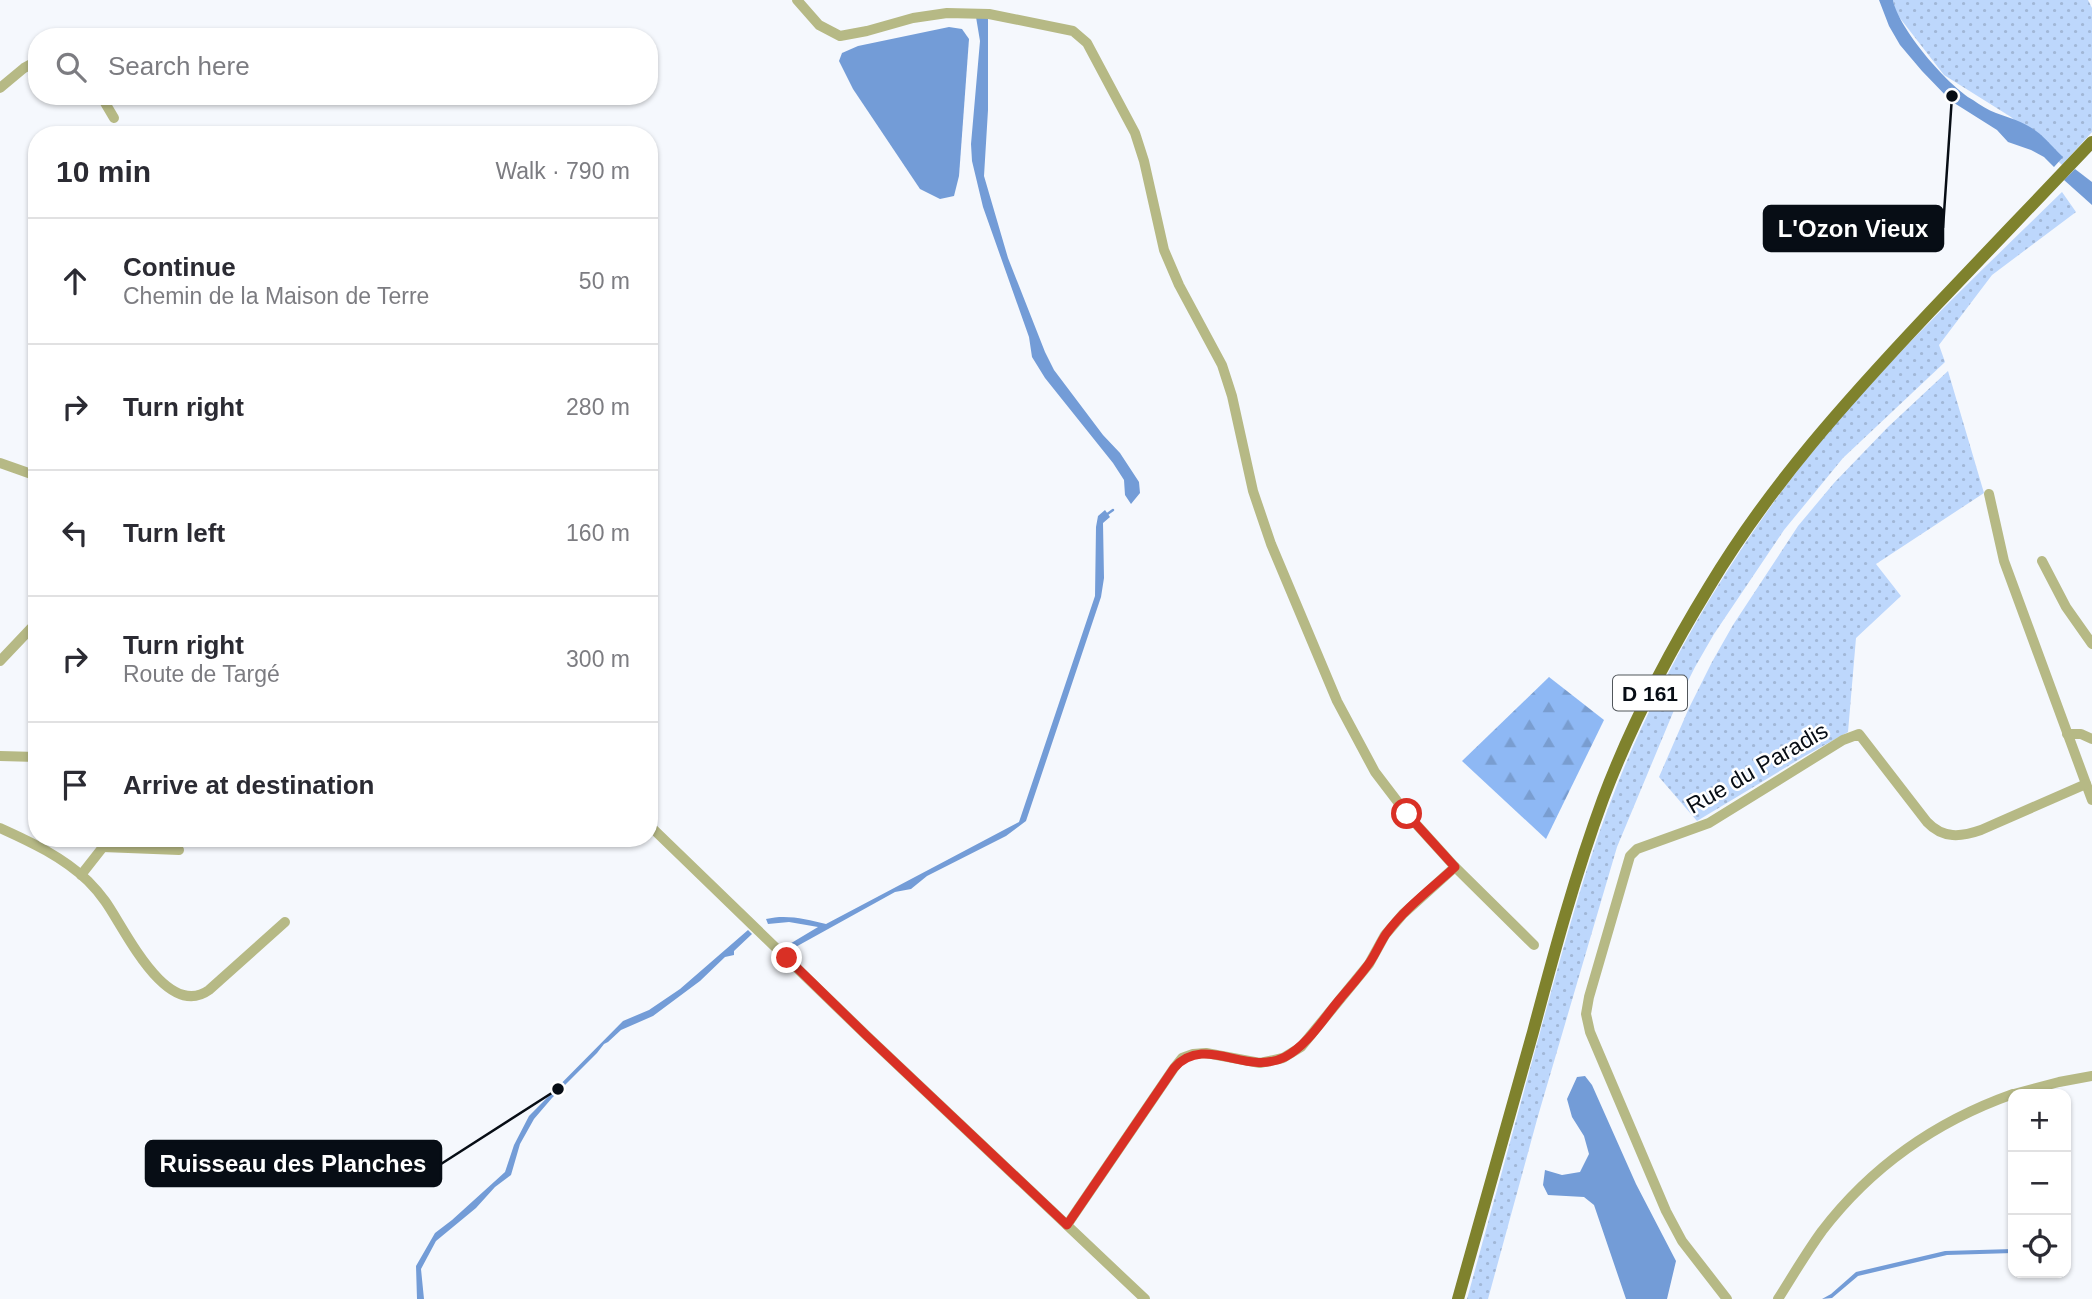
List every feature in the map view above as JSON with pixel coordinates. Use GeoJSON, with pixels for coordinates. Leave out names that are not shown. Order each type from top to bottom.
{"type":"FeatureCollection","features":[{"type":"Feature","properties":{"kind":"main road","name":"D 161"},"geometry":{"type":"LineString","coordinates":[[1458,1299],[1580,866],[1604,796],[1671,653],[1710,585],[1751,522],[1806,448],[1851,396],[2089,145]]}},
{"type":"Feature","properties":{"kind":"street"},"geometry":{"type":"LineString","coordinates":[[797,0],[819,26],[840,36],[947,13],[989,14],[1073,31],[1087,43],[1135,133],[1144,160],[1164,250],[1179,285],[1222,365],[1232,396],[1253,491],[1271,544],[1337,701],[1375,772],[1407,814],[1455,867],[1534,946]]}},
{"type":"Feature","properties":{"kind":"street"},"geometry":{"type":"LineString","coordinates":[[0,88],[28,66]]}},
{"type":"Feature","properties":{"kind":"street"},"geometry":{"type":"LineString","coordinates":[[106,105],[114,118]]}},
{"type":"Feature","properties":{"kind":"street"},"geometry":{"type":"LineString","coordinates":[[0,463],[28,473]]}},
{"type":"Feature","properties":{"kind":"street"},"geometry":{"type":"LineString","coordinates":[[1989,494],[2004,561],[2092,800]]}},
{"type":"Feature","properties":{"kind":"street"},"geometry":{"type":"LineString","coordinates":[[2042,561],[2066,607],[2092,644]]}},
{"type":"Feature","properties":{"kind":"street"},"geometry":{"type":"LineString","coordinates":[[0,661],[28,631]]}},
{"type":"Feature","properties":{"kind":"street","name":"Rue du Paradis"},"geometry":{"type":"LineString","coordinates":[[1727,1299],[1682,1241],[1671,1221],[1590,1032],[1586,1014],[1630,856],[1637,849],[1709,823],[1843,740],[1859,734],[1927,822],[1940,833],[1949,835],[1982,830],[2086,784]]}},
{"type":"Feature","properties":{"kind":"street"},"geometry":{"type":"LineString","coordinates":[[2067,734],[2081,734],[2092,739]]}},
{"type":"Feature","properties":{"kind":"street"},"geometry":{"type":"LineString","coordinates":[[0,756],[28,757]]}},
{"type":"Feature","properties":{"kind":"street"},"geometry":{"type":"LineString","coordinates":[[0,828],[28,842]]}},
{"type":"Feature","properties":{"kind":"street"},"geometry":{"type":"LineString","coordinates":[[658,834],[867,1036],[1146,1299]]}},
{"type":"Feature","properties":{"kind":"street"},"geometry":{"type":"LineString","coordinates":[[37,847],[81,875],[106,902],[145,963],[166,984],[188,997],[198,997],[209,990],[285,922]]}},
{"type":"Feature","properties":{"kind":"street"},"geometry":{"type":"LineString","coordinates":[[81,875],[100,847]]}},
{"type":"Feature","properties":{"kind":"street"},"geometry":{"type":"LineString","coordinates":[[146,847],[179,850]]}},
{"type":"Feature","properties":{"kind":"street"},"geometry":{"type":"LineString","coordinates":[[1067,1225],[1182,1058],[1193,1054],[1206,1054],[1259,1063],[1283,1058],[1301,1047],[1369,964],[1385,936],[1403,914],[1455,867]]}},
{"type":"Feature","properties":{"kind":"street"},"geometry":{"type":"LineString","coordinates":[[2032,1089],[2092,1076]]}},
{"type":"Feature","properties":{"kind":"street"},"geometry":{"type":"LineString","coordinates":[[1778,1299],[1822,1232],[1849,1200],[1883,1167],[1918,1140],[1939,1128],[1977,1108],[2008,1096]]}},
{"type":"Feature","properties":{"kind":"shaded area"},"geometry":{"type":"Polygon","coordinates":[[[1879,0],[1893,0],[1914,40],[1938,70],[1963,93],[1990,110],[2027,125],[2043,137],[2063,157],[2054,167],[2044,157],[2008,142],[1997,130],[1951,101],[1900,45],[1879,0]]]}},
{"type":"Feature","properties":{"kind":"shaded area"},"geometry":{"type":"Polygon","coordinates":[[[1893,0],[2088,0],[2092,8],[2092,132],[2062,165],[2011,117],[1944,75],[1896,13],[1893,0]]]}},
{"type":"Feature","properties":{"kind":"shaded area"},"geometry":{"type":"Polygon","coordinates":[[[976,17],[988,18],[988,110],[984,176],[1008,258],[1054,370],[1103,435],[1120,453],[1139,482],[1140,493],[1131,504],[1125,495],[1124,480],[1113,463],[1045,378],[1032,357],[1029,337],[983,207],[972,161],[971,144],[980,41],[976,17]]]}},
{"type":"Feature","properties":{"kind":"shaded area"},"geometry":{"type":"Polygon","coordinates":[[[949,27],[962,29],[969,39],[959,176],[954,196],[940,199],[920,189],[853,89],[839,61],[842,53],[858,46],[949,27]]]}},
{"type":"Feature","properties":{"kind":"shaded area"},"geometry":{"type":"Polygon","coordinates":[[[2075,169],[2092,182],[2092,205],[2064,180],[2075,169]]]}},
{"type":"Feature","properties":{"kind":"shaded area"},"geometry":{"type":"Polygon","coordinates":[[[2062,192],[2076,212],[1992,275],[1939,345],[1945,362],[1843,458],[1784,530],[1695,667],[1677,703],[1617,847],[1538,1116],[1488,1299],[1467,1299],[1587,870],[1619,780],[1673,663],[1739,553],[1819,444],[1919,333],[2062,192]]]}},
{"type":"Feature","properties":{"kind":"shaded area"},"geometry":{"type":"Polygon","coordinates":[[[1948,371],[1984,493],[1876,564],[1901,596],[1856,638],[1848,732],[1697,821],[1659,777],[1712,662],[1798,526],[1834,483],[1888,427],[1948,371]]]}},
{"type":"Feature","properties":{"kind":"shaded area"},"geometry":{"type":"Polygon","coordinates":[[[1105,510],[1110,517],[1103,523],[1104,578],[1101,597],[1026,821],[1006,836],[927,876],[911,889],[895,892],[792,949],[788,945],[818,927],[789,922],[768,924],[766,919],[788,917],[826,924],[1019,822],[1095,596],[1096,527],[1098,516],[1105,510]]]}},
{"type":"Feature","properties":{"kind":"shaded area"},"geometry":{"type":"Polygon","coordinates":[[[748,930],[752,934],[734,951],[734,955],[725,957],[700,981],[653,1016],[621,1030],[552,1098],[534,1119],[520,1144],[511,1175],[436,1241],[421,1269],[424,1299],[417,1299],[416,1266],[435,1233],[505,1172],[514,1145],[529,1116],[623,1021],[649,1010],[680,989],[748,930]]]}},
{"type":"Feature","properties":{"kind":"shaded area"},"geometry":{"type":"Polygon","coordinates":[[[1585,1076],[1592,1085],[1636,1184],[1676,1261],[1667,1299],[1626,1299],[1594,1205],[1584,1197],[1548,1195],[1543,1185],[1545,1170],[1562,1175],[1580,1172],[1589,1154],[1567,1099],[1577,1077],[1585,1076]]]}},
{"type":"Feature","properties":{"kind":"shaded area"},"geometry":{"type":"Polygon","coordinates":[[[2008,1249],[2008,1253],[1947,1255],[1858,1276],[1832,1298],[1822,1299],[1856,1272],[1945,1251],[2008,1249]]]}},
{"type":"Feature","properties":{"kind":"green space"},"geometry":{"type":"Polygon","coordinates":[[[1549,677],[1604,720],[1546,839],[1462,761],[1549,677]]]}},
{"type":"Feature","properties":{"kind":"waterway"},"geometry":{"type":"LineString","coordinates":[[1106,515],[1113,510]]}},
{"type":"Feature","properties":{"kind":"place","name":"L'Ozon Vieux"},"geometry":{"type":"Point","coordinates":[1952,96]}},
{"type":"Feature","properties":{"kind":"place","name":"Ruisseau des Planches"},"geometry":{"type":"Point","coordinates":[558,1089]}},
{"type":"Feature","properties":{"kind":"route"},"geometry":{"type":"LineString","coordinates":[[787,958],[1067,1225],[1182,1058],[1193,1054],[1206,1054],[1259,1063],[1283,1058],[1301,1047],[1369,964],[1385,936],[1403,914],[1455,867],[1407,814]]}}]}
